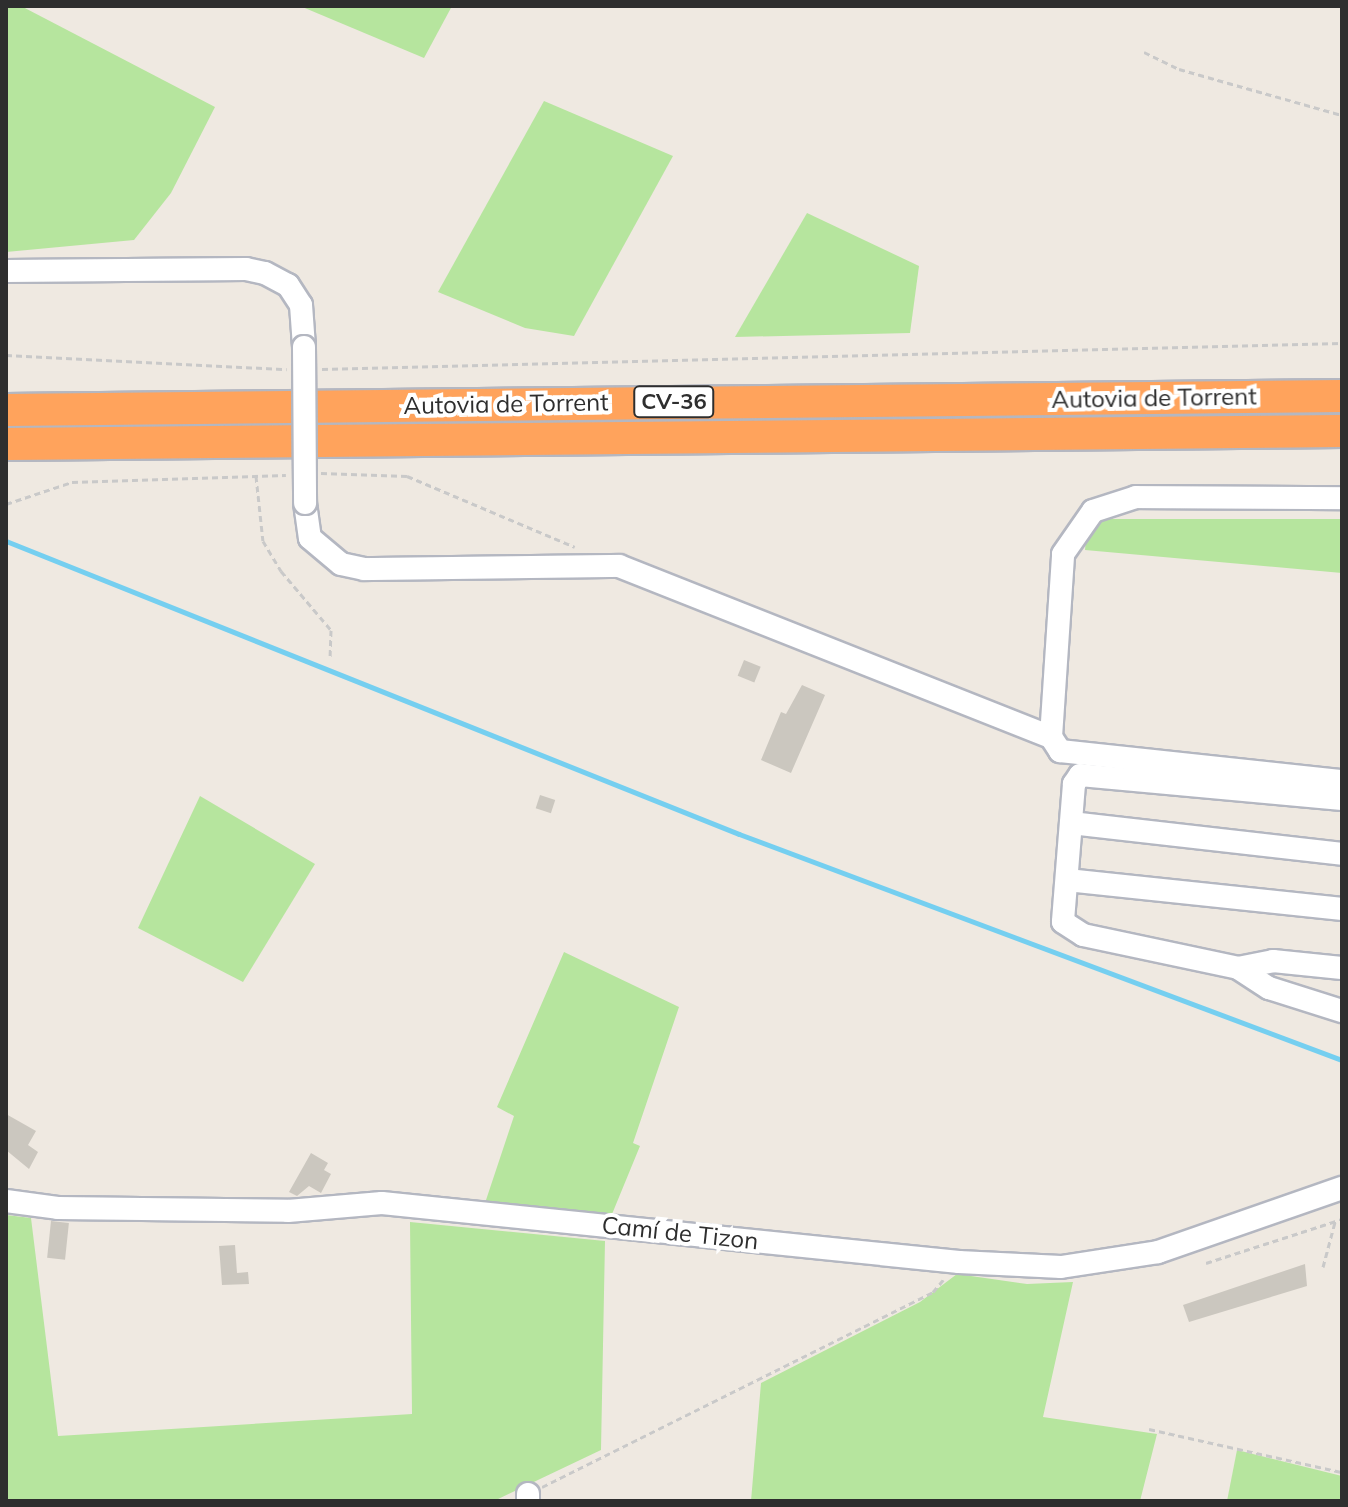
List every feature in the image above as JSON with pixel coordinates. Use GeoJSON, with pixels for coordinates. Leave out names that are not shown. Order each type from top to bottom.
{"type":"FeatureCollection","features":[{"type":"Feature","properties":{"kind":"highway","name":"Autovia de Torrent"},"geometry":{"type":"LineString","coordinates":[[6,410],[1342,396]]}},
{"type":"Feature","properties":{"kind":"highway","name":"Autovia de Torrent"},"geometry":{"type":"LineString","coordinates":[[6,444],[1342,431]]}},
{"type":"Feature","properties":{"kind":"street"},"geometry":{"type":"LineString","coordinates":[[6,271],[246,269],[265,273],[288,285],[301,305],[305,503],[310,538],[341,564],[364,569],[619,566],[1051,737],[1060,751],[1342,781]]}},
{"type":"Feature","properties":{"kind":"street"},"geometry":{"type":"LineString","coordinates":[[1051,737],[1063,554],[1093,511],[1136,497],[1342,498]]}},
{"type":"Feature","properties":{"kind":"street"},"geometry":{"type":"LineString","coordinates":[[1342,799],[1087,772],[1074,784],[1063,922],[1069,930],[1238,968],[1269,988],[1342,1011]]}},
{"type":"Feature","properties":{"kind":"street"},"geometry":{"type":"LineString","coordinates":[[1071,823],[1342,854]]}},
{"type":"Feature","properties":{"kind":"street"},"geometry":{"type":"LineString","coordinates":[[1067,880],[1342,909]]}},
{"type":"Feature","properties":{"kind":"street"},"geometry":{"type":"LineString","coordinates":[[1238,968],[1273,961],[1342,968]]}},
{"type":"Feature","properties":{"kind":"street","name":"Camí de Tizon"},"geometry":{"type":"LineString","coordinates":[[6,1201],[58,1208],[288,1211],[382,1203],[959,1262],[1061,1267],[1158,1252],[1342,1188]]}},
{"type":"Feature","properties":{"kind":"path"},"geometry":{"type":"LineString","coordinates":[[1144,52],[1179,69],[1342,115]]}},
{"type":"Feature","properties":{"kind":"path"},"geometry":{"type":"LineString","coordinates":[[314,370],[1342,343]]}},
{"type":"Feature","properties":{"kind":"path"},"geometry":{"type":"LineString","coordinates":[[6,355],[298,370]]}},
{"type":"Feature","properties":{"kind":"path"},"geometry":{"type":"LineString","coordinates":[[256,476],[263,541],[281,571],[331,630],[330,659]]}},
{"type":"Feature","properties":{"kind":"path"},"geometry":{"type":"LineString","coordinates":[[1206,1263],[1342,1219]]}},
{"type":"Feature","properties":{"kind":"path"},"geometry":{"type":"LineString","coordinates":[[1323,1267],[1335,1222]]}},
{"type":"Feature","properties":{"kind":"path"},"geometry":{"type":"LineString","coordinates":[[528,1498],[933,1292],[959,1262]]}},
{"type":"Feature","properties":{"kind":"path"},"geometry":{"type":"LineString","coordinates":[[1149,1429],[1342,1472]]}},
{"type":"Feature","properties":{"kind":"green space"},"geometry":{"type":"Polygon","coordinates":[[[6,6],[21,6],[215,107],[171,193],[134,240],[6,252],[6,6]]]}},
{"type":"Feature","properties":{"kind":"green space"},"geometry":{"type":"Polygon","coordinates":[[[300,6],[452,6],[424,58],[300,6]]]}},
{"type":"Feature","properties":{"kind":"green space"},"geometry":{"type":"Polygon","coordinates":[[[544,101],[673,156],[574,336],[525,328],[438,292],[544,101]]]}},
{"type":"Feature","properties":{"kind":"green space"},"geometry":{"type":"Polygon","coordinates":[[[807,213],[919,266],[910,333],[735,337],[807,213]]]}},
{"type":"Feature","properties":{"kind":"green space"},"geometry":{"type":"Polygon","coordinates":[[[1096,519],[1342,519],[1342,573],[1085,550],[1087,526],[1096,519]]]}},
{"type":"Feature","properties":{"kind":"green space"},"geometry":{"type":"Polygon","coordinates":[[[200,796],[315,864],[243,982],[138,928],[200,796]]]}},
{"type":"Feature","properties":{"kind":"green space"},"geometry":{"type":"Polygon","coordinates":[[[564,952],[679,1007],[633,1143],[640,1146],[610,1219],[484,1206],[514,1116],[497,1107],[564,952]]]}},
{"type":"Feature","properties":{"kind":"green space"},"geometry":{"type":"Polygon","coordinates":[[[6,1215],[31,1218],[58,1436],[412,1414],[410,1222],[605,1241],[601,1450],[494,1501],[6,1501],[6,1215]]]}},
{"type":"Feature","properties":{"kind":"green space"},"geometry":{"type":"Polygon","coordinates":[[[957,1274],[1027,1284],[1073,1282],[1043,1417],[1157,1434],[1140,1501],[751,1501],[761,1383],[920,1302],[957,1274]]]}},
{"type":"Feature","properties":{"kind":"green space"},"geometry":{"type":"Polygon","coordinates":[[[1237,1450],[1342,1476],[1342,1501],[1227,1501],[1237,1450]]]}},
{"type":"Feature","properties":{"kind":"building"},"geometry":{"type":"Polygon","coordinates":[[[744,660],[761,667],[754,683],[738,676],[744,660]]]}},
{"type":"Feature","properties":{"kind":"building"},"geometry":{"type":"Polygon","coordinates":[[[802,685],[825,695],[791,773],[761,760],[781,712],[786,714],[802,685]]]}},
{"type":"Feature","properties":{"kind":"building"},"geometry":{"type":"Polygon","coordinates":[[[540,795],[555,800],[551,813],[536,808],[540,795]]]}},
{"type":"Feature","properties":{"kind":"building"},"geometry":{"type":"Polygon","coordinates":[[[6,1114],[36,1131],[28,1145],[38,1152],[29,1169],[6,1150],[6,1114]]]}},
{"type":"Feature","properties":{"kind":"building"},"geometry":{"type":"Polygon","coordinates":[[[311,1153],[328,1163],[324,1170],[331,1174],[321,1193],[309,1186],[297,1196],[289,1192],[311,1153]]]}},
{"type":"Feature","properties":{"kind":"building"},"geometry":{"type":"Polygon","coordinates":[[[51,1221],[69,1223],[65,1260],[47,1258],[51,1221]]]}},
{"type":"Feature","properties":{"kind":"building"},"geometry":{"type":"Polygon","coordinates":[[[235,1245],[237,1273],[248,1272],[249,1284],[222,1285],[219,1246],[235,1245]]]}},
{"type":"Feature","properties":{"kind":"building"},"geometry":{"type":"Polygon","coordinates":[[[1305,1264],[1307,1286],[1189,1322],[1183,1305],[1305,1264]]]}},
{"type":"Feature","properties":{"kind":"waterway"},"geometry":{"type":"LineString","coordinates":[[6,541],[739,834],[1342,1060]]}}]}
